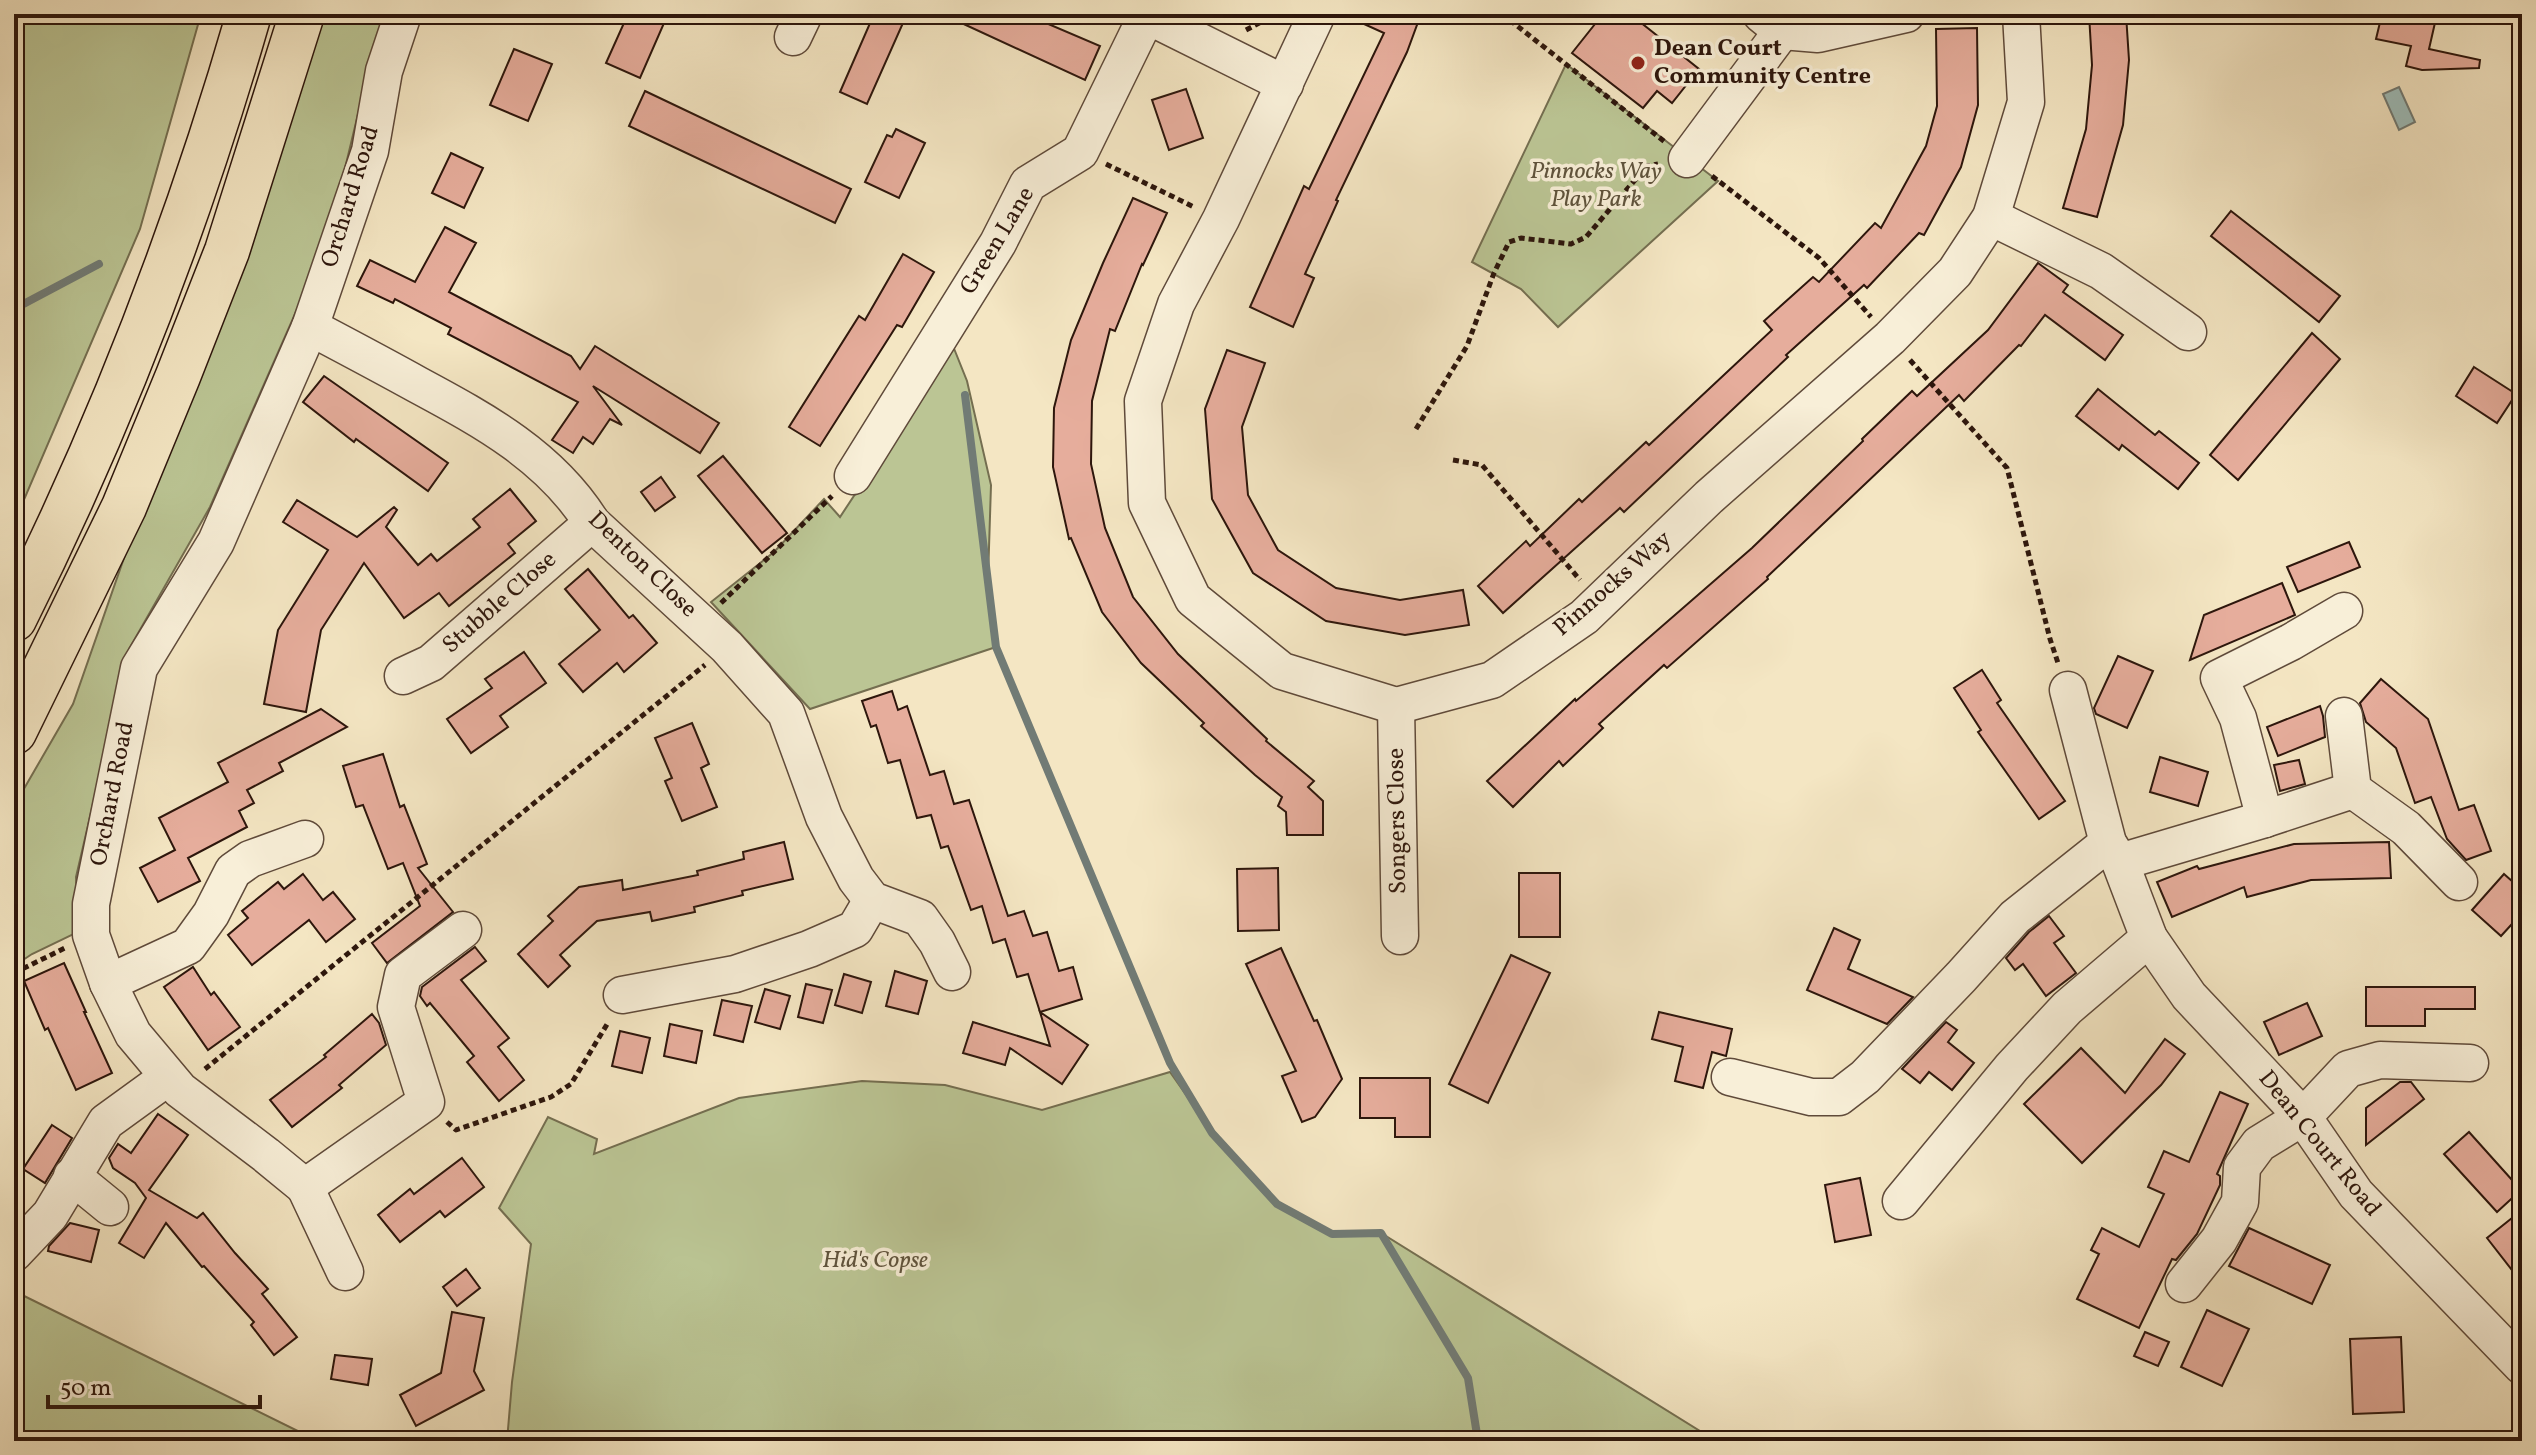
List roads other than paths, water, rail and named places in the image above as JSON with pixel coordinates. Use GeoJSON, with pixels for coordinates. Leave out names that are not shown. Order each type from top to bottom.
{"type":"FeatureCollection","features":[{"type":"Feature","properties":{"kind":"highway"},"geometry":{"type":"LineString","coordinates":[[14,619],[69,506],[165,269],[249,14]]}},
{"type":"Feature","properties":{"kind":"highway"},"geometry":{"type":"LineString","coordinates":[[14,732],[124,507],[178,376],[227,251],[302,14]]}},
{"type":"Feature","properties":{"kind":"street","name":"Orchard Road"},"geometry":{"type":"LineString","coordinates":[[305,1187],[174,1083],[133,1034],[108,983],[91,935],[91,904],[139,668],[216,542],[310,327],[370,151],[384,71],[403,14]]}},
{"type":"Feature","properties":{"kind":"street"},"geometry":{"type":"LineString","coordinates":[[1317,14],[1221,219],[1176,304],[1143,401],[1147,503],[1193,599],[1282,671],[1396,706]]}},
{"type":"Feature","properties":{"kind":"street"},"geometry":{"type":"LineString","coordinates":[[1687,159],[1772,22],[1818,34],[1906,14]]}},
{"type":"Feature","properties":{"kind":"street","name":"Pinnocks Way"},"geometry":{"type":"LineString","coordinates":[[1396,706],[1492,680],[1584,617],[1709,497],[1890,338],[1955,272],[1991,217],[2026,102],[2021,14]]}},
{"type":"Feature","properties":{"kind":"street"},"geometry":{"type":"LineString","coordinates":[[1145,15],[1285,84]]}},
{"type":"Feature","properties":{"kind":"street","name":"Green Lane"},"geometry":{"type":"LineString","coordinates":[[853,476],[998,243],[1028,184],[1080,152],[1145,15]]}},
{"type":"Feature","properties":{"kind":"street"},"geometry":{"type":"LineString","coordinates":[[1991,217],[2101,271],[2188,332]]}},
{"type":"Feature","properties":{"kind":"street","name":"Denton Close"},"geometry":{"type":"LineString","coordinates":[[310,327],[489,423],[536,459],[576,498],[592,523],[727,647],[786,713],[824,817],[844,859],[872,900]]}},
{"type":"Feature","properties":{"kind":"street","name":"Stubble Close"},"geometry":{"type":"LineString","coordinates":[[403,676],[431,663],[592,523]]}},
{"type":"Feature","properties":{"kind":"street"},"geometry":{"type":"LineString","coordinates":[[2265,819],[2238,718],[2219,678],[2344,611]]}},
{"type":"Feature","properties":{"kind":"street","name":"Dean Court Road"},"geometry":{"type":"LineString","coordinates":[[2068,690],[2114,852],[2149,938],[2189,996],[2303,1117],[2356,1194],[2522,1366]]}},
{"type":"Feature","properties":{"kind":"street","name":"Songers Close"},"geometry":{"type":"LineString","coordinates":[[1396,706],[1400,936]]}},
{"type":"Feature","properties":{"kind":"street"},"geometry":{"type":"LineString","coordinates":[[2344,716],[2353,790],[2406,828],[2459,882]]}},
{"type":"Feature","properties":{"kind":"street"},"geometry":{"type":"LineString","coordinates":[[1730,1077],[1811,1097],[1839,1097],[1876,1066],[2015,917],[2114,852],[2265,819],[2353,790]]}},
{"type":"Feature","properties":{"kind":"street"},"geometry":{"type":"LineString","coordinates":[[108,983],[188,946],[211,914],[233,871],[250,859],[305,839]]}},
{"type":"Feature","properties":{"kind":"street"},"geometry":{"type":"LineString","coordinates":[[622,995],[735,974],[809,949],[855,929],[872,900],[920,918],[952,972]]}},
{"type":"Feature","properties":{"kind":"street"},"geometry":{"type":"LineString","coordinates":[[345,1272],[305,1187],[426,1102],[396,1007],[403,975],[463,930]]}},
{"type":"Feature","properties":{"kind":"street"},"geometry":{"type":"LineString","coordinates":[[1901,1201],[2012,1067],[2067,1008],[2149,938]]}},
{"type":"Feature","properties":{"kind":"street"},"geometry":{"type":"LineString","coordinates":[[2184,1284],[2219,1240],[2240,1202],[2242,1167],[2259,1144],[2303,1117],[2348,1069],[2380,1060],[2470,1063]]}},
{"type":"Feature","properties":{"kind":"street"},"geometry":{"type":"LineString","coordinates":[[14,1253],[50,1215],[106,1122],[174,1083]]}},
{"type":"Feature","properties":{"kind":"street"},"geometry":{"type":"LineString","coordinates":[[72,1176],[110,1207]]}},
{"type":"Feature","properties":{"kind":"water"},"geometry":{"type":"Polygon","coordinates":[[[2399,87],[2415,122],[2399,130],[2383,94],[2399,87]]]}},
{"type":"Feature","properties":{"kind":"waterway"},"geometry":{"type":"LineString","coordinates":[[14,309],[99,264]]}},
{"type":"Feature","properties":{"kind":"waterway"},"geometry":{"type":"LineString","coordinates":[[965,395],[996,647],[1170,1063],[1212,1133],[1277,1204],[1332,1234],[1381,1233],[1468,1378],[1478,1441]]}},
{"type":"Feature","properties":{"kind":"place","name":"Dean Court Community Centre"},"geometry":{"type":"Point","coordinates":[1638,63]}},
{"type":"Feature","properties":{"kind":"park label","name":"Pinnocks Way Play Park"},"geometry":{"type":"Point","coordinates":[1596,186]}},
{"type":"Feature","properties":{"kind":"park label","name":"Hid's Copse"},"geometry":{"type":"Point","coordinates":[875,1261]}}]}
